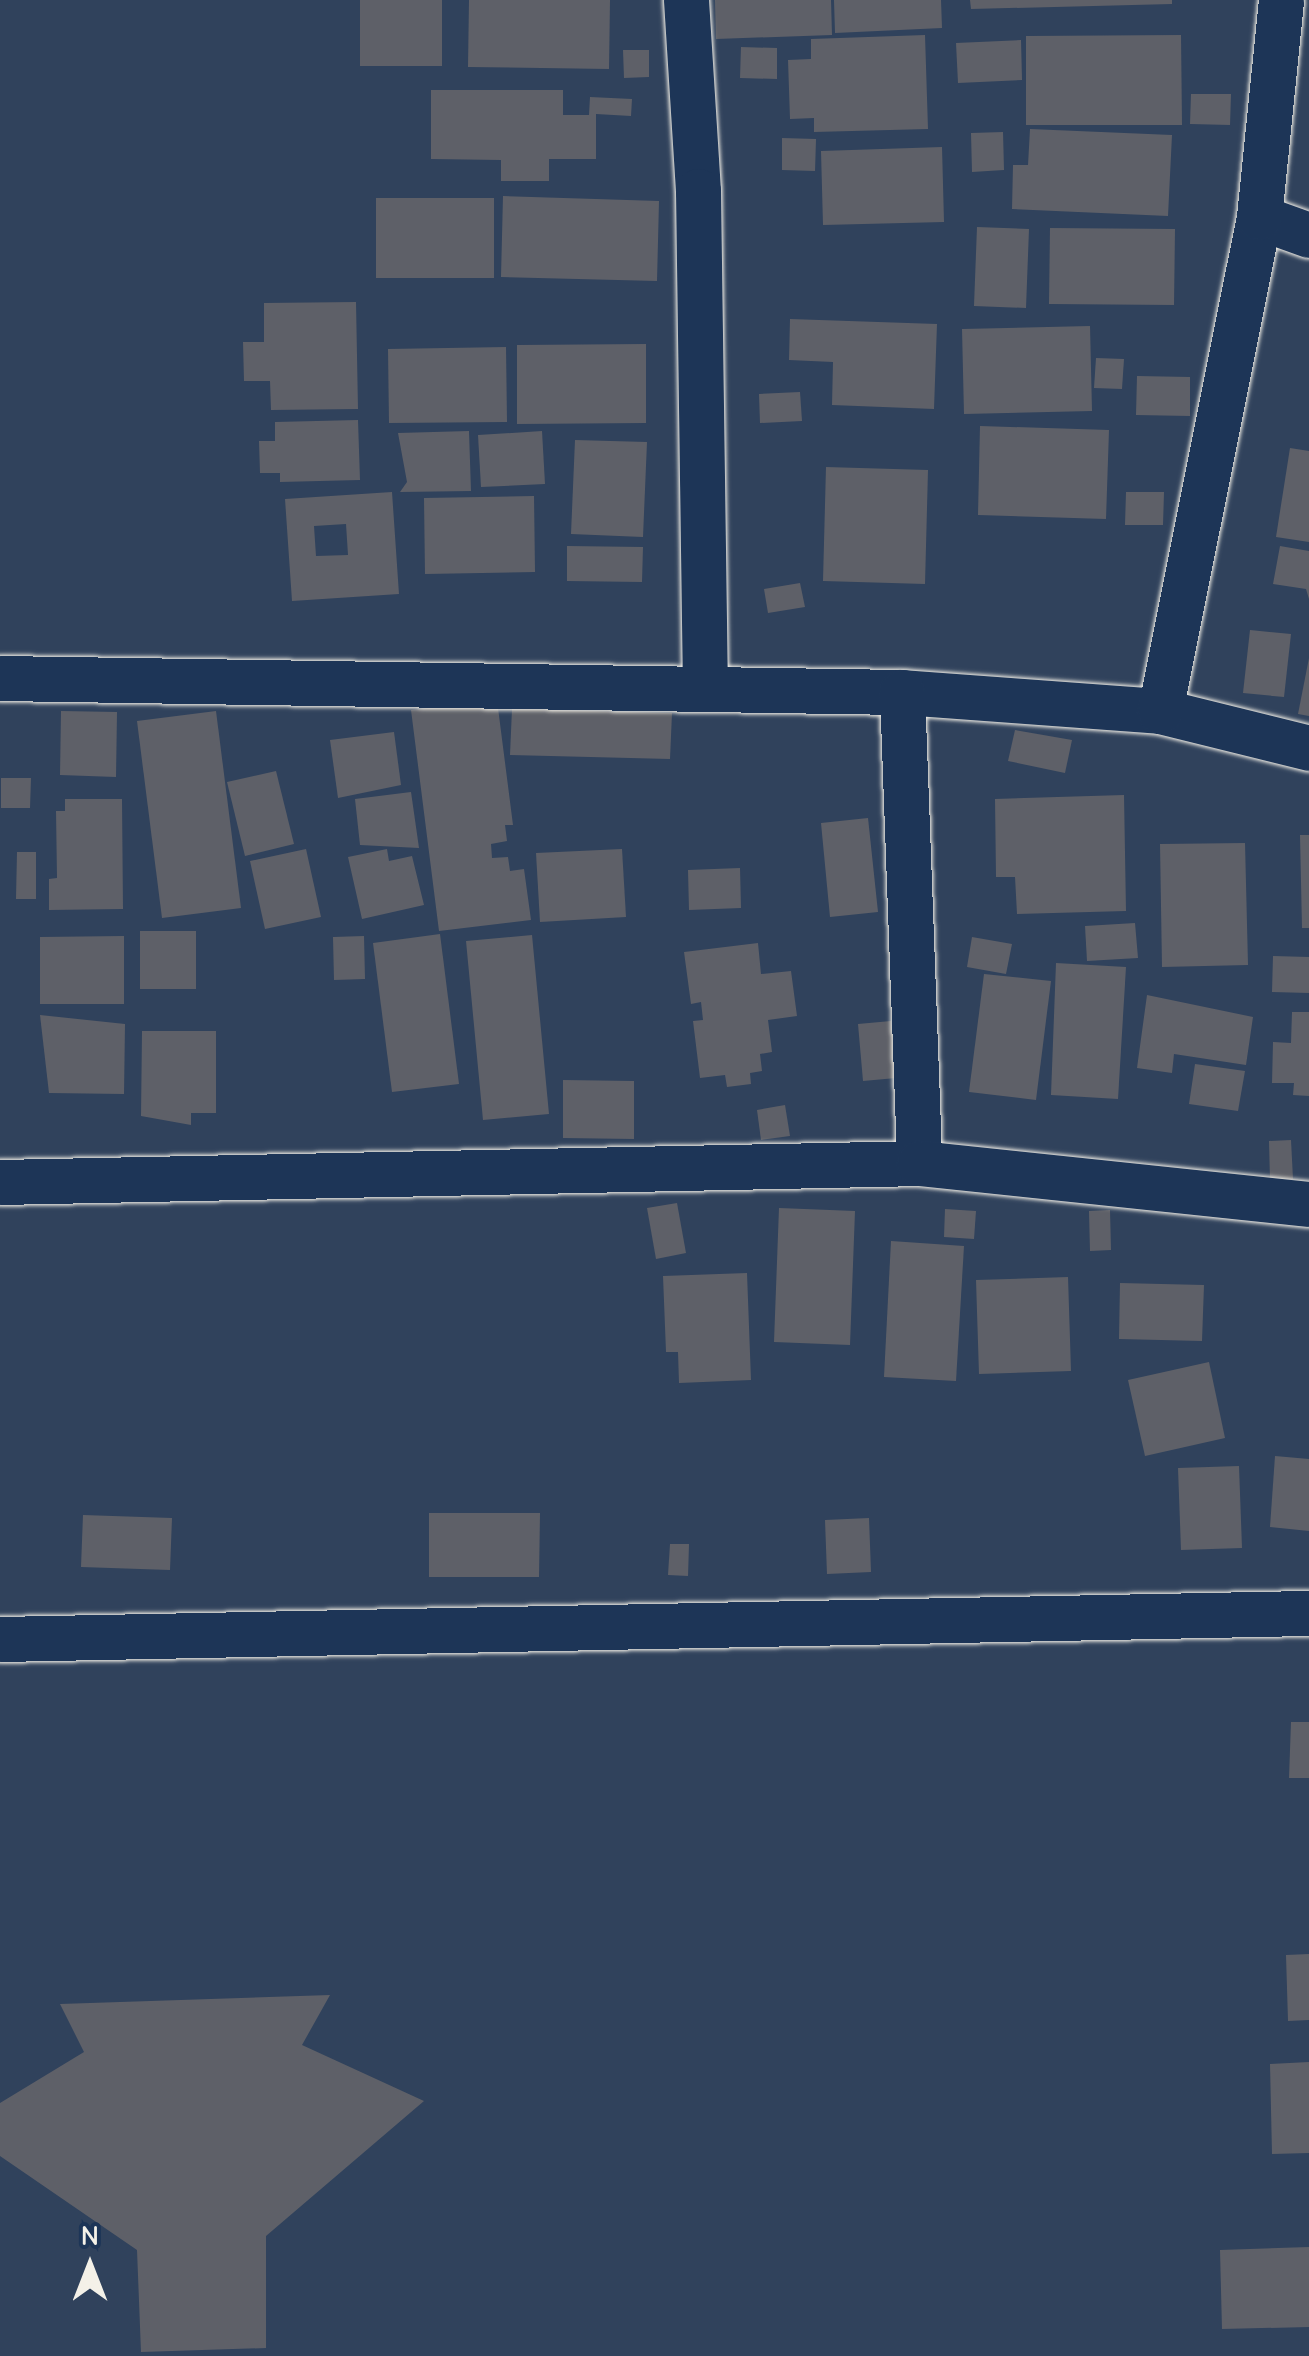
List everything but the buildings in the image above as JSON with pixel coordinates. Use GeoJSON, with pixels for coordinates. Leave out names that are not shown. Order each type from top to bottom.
{"type":"FeatureCollection","features":[{"type":"Feature","properties":{"kind":"street"},"geometry":{"type":"LineString","coordinates":[[686,0],[698,191],[705,686]]}},
{"type":"Feature","properties":{"kind":"street"},"geometry":{"type":"LineString","coordinates":[[1160,712],[1259,218],[1281,0]]}},
{"type":"Feature","properties":{"kind":"street"},"geometry":{"type":"LineString","coordinates":[[1259,218],[1309,235]]}},
{"type":"Feature","properties":{"kind":"street"},"geometry":{"type":"LineString","coordinates":[[0,678],[902,692],[1160,712],[1309,748]]}},
{"type":"Feature","properties":{"kind":"street"},"geometry":{"type":"LineString","coordinates":[[902,692],[919,1163]]}},
{"type":"Feature","properties":{"kind":"street"},"geometry":{"type":"LineString","coordinates":[[0,1182],[919,1163],[1309,1204]]}},
{"type":"Feature","properties":{"kind":"street"},"geometry":{"type":"LineString","coordinates":[[0,1639],[1309,1614]]}}]}
